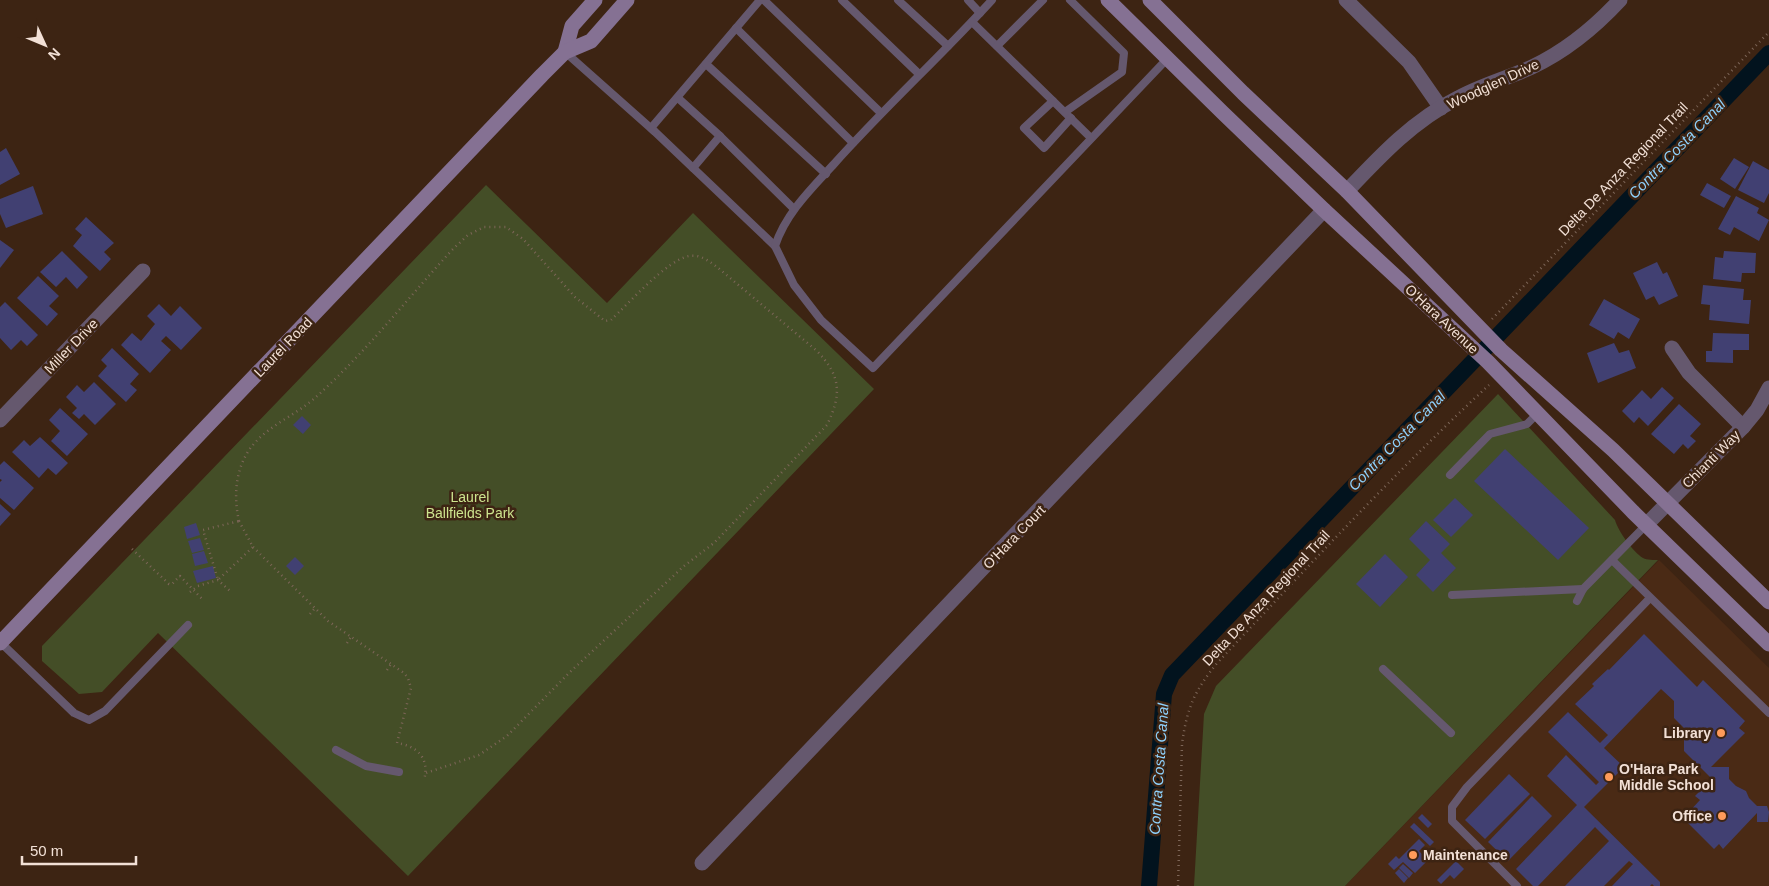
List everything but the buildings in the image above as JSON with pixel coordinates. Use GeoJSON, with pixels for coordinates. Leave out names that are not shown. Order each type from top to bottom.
{"type":"FeatureCollection","features":[{"type":"Feature","properties":{"kind":"main road","name":"Laurel Road"},"geometry":{"type":"LineString","coordinates":[[565,52],[572,26],[594,0]]}},
{"type":"Feature","properties":{"kind":"main road","name":"Laurel Road"},"geometry":{"type":"LineString","coordinates":[[0,642],[565,52],[591,41],[627,0]]}},
{"type":"Feature","properties":{"kind":"main road","name":"O'Hara Avenue"},"geometry":{"type":"LineString","coordinates":[[1108,0],[1324,210],[1488,362],[1646,525],[1769,644]]}},
{"type":"Feature","properties":{"kind":"main road","name":"O'Hara Avenue"},"geometry":{"type":"LineString","coordinates":[[1150,0],[1242,93],[1348,191],[1501,350],[1613,450],[1769,602]]}},
{"type":"Feature","properties":{"kind":"street"},"geometry":{"type":"LineString","coordinates":[[1346,0],[1409,62],[1441,108]]}},
{"type":"Feature","properties":{"kind":"street","name":"Woodglen Drive"},"geometry":{"type":"LineString","coordinates":[[1348,191],[1393,144],[1423,119],[1458,98],[1534,66],[1566,47],[1592,28],[1620,0]]}},
{"type":"Feature","properties":{"kind":"street","name":"O'Hara Court"},"geometry":{"type":"LineString","coordinates":[[702,863],[1324,210]]}},
{"type":"Feature","properties":{"kind":"street","name":"Miller Drive"},"geometry":{"type":"LineString","coordinates":[[0,420],[143,271]]}},
{"type":"Feature","properties":{"kind":"street"},"geometry":{"type":"LineString","coordinates":[[1672,348],[1689,373],[1743,427]]}},
{"type":"Feature","properties":{"kind":"street","name":"Chianti Way"},"geometry":{"type":"LineString","coordinates":[[1646,525],[1743,427],[1757,410],[1769,388]]}},
{"type":"Feature","properties":{"kind":"lane"},"geometry":{"type":"LineString","coordinates":[[654,131],[651,128],[762,0],[881,113]]}},
{"type":"Feature","properties":{"kind":"lane"},"geometry":{"type":"LineString","coordinates":[[842,0],[920,74]]}},
{"type":"Feature","properties":{"kind":"lane"},"geometry":{"type":"LineString","coordinates":[[898,0],[948,46]]}},
{"type":"Feature","properties":{"kind":"lane"},"geometry":{"type":"LineString","coordinates":[[968,0],[980,13]]}},
{"type":"Feature","properties":{"kind":"lane"},"geometry":{"type":"LineString","coordinates":[[775,246],[779,233],[794,209],[881,113],[992,0]]}},
{"type":"Feature","properties":{"kind":"lane"},"geometry":{"type":"LineString","coordinates":[[997,46],[1042,0]]}},
{"type":"Feature","properties":{"kind":"lane"},"geometry":{"type":"LineString","coordinates":[[1053,101],[1024,128],[1044,148],[1068,115],[1122,72],[1124,53],[1070,0]]}},
{"type":"Feature","properties":{"kind":"lane"},"geometry":{"type":"LineString","coordinates":[[972,22],[1091,138]]}},
{"type":"Feature","properties":{"kind":"lane"},"geometry":{"type":"LineString","coordinates":[[736,28],[853,143]]}},
{"type":"Feature","properties":{"kind":"lane"},"geometry":{"type":"LineString","coordinates":[[565,52],[654,131],[775,246],[794,285],[816,313],[873,368],[1167,58]]}},
{"type":"Feature","properties":{"kind":"lane"},"geometry":{"type":"LineString","coordinates":[[706,64],[826,174]]}},
{"type":"Feature","properties":{"kind":"lane"},"geometry":{"type":"LineString","coordinates":[[678,98],[720,136],[794,209]]}},
{"type":"Feature","properties":{"kind":"lane"},"geometry":{"type":"LineString","coordinates":[[693,168],[720,136]]}},
{"type":"Feature","properties":{"kind":"lane"},"geometry":{"type":"LineString","coordinates":[[1450,475],[1490,434],[1527,424],[1538,413]]}},
{"type":"Feature","properties":{"kind":"lane"},"geometry":{"type":"LineString","coordinates":[[1576,601],[1584,589],[1646,525]]}},
{"type":"Feature","properties":{"kind":"lane"},"geometry":{"type":"LineString","coordinates":[[1612,560],[1769,714]]}},
{"type":"Feature","properties":{"kind":"lane"},"geometry":{"type":"LineString","coordinates":[[1452,595],[1584,589]]}},
{"type":"Feature","properties":{"kind":"lane"},"geometry":{"type":"LineString","coordinates":[[1517,886],[1452,821],[1452,807],[1485,768],[1650,598]]}},
{"type":"Feature","properties":{"kind":"lane"},"geometry":{"type":"LineString","coordinates":[[0,642],[74,713],[88,720],[105,711],[188,625]]}},
{"type":"Feature","properties":{"kind":"lane"},"geometry":{"type":"LineString","coordinates":[[1383,669],[1451,733]]}},
{"type":"Feature","properties":{"kind":"lane"},"geometry":{"type":"LineString","coordinates":[[336,750],[366,766],[399,772]]}},
{"type":"Feature","properties":{"kind":"path","name":"Delta De Anza Regional Trail"},"geometry":{"type":"LineString","coordinates":[[1492,319],[1769,32]]}},
{"type":"Feature","properties":{"kind":"path"},"geometry":{"type":"LineString","coordinates":[[424,780],[426,773],[423,758],[417,750],[408,745],[397,743],[411,688],[404,672],[335,627],[253,546],[240,521],[236,508],[236,488],[240,469],[246,455],[253,445],[274,427],[317,397],[366,348],[452,250],[468,235],[484,227],[506,227],[523,239],[575,296],[605,321],[611,320],[672,264],[689,256],[703,257],[724,272],[817,351],[829,364],[835,377],[837,392],[835,409],[827,425],[714,543],[677,572],[570,672],[507,736],[479,755],[426,773]]}},
{"type":"Feature","properties":{"kind":"path","name":"Delta De Anza Regional Trail"},"geometry":{"type":"LineString","coordinates":[[1178,886],[1182,744],[1185,723],[1192,699],[1204,679],[1342,531],[1450,420],[1492,382]]}},
{"type":"Feature","properties":{"kind":"path"},"geometry":{"type":"LineString","coordinates":[[230,591],[218,580],[203,530],[240,521]]}},
{"type":"Feature","properties":{"kind":"path"},"geometry":{"type":"LineString","coordinates":[[191,590],[218,580],[253,546]]}},
{"type":"Feature","properties":{"kind":"path"},"geometry":{"type":"LineString","coordinates":[[132,549],[169,584],[172,584],[180,576],[191,590],[203,600]]}},
{"type":"Feature","properties":{"kind":"path"},"geometry":{"type":"LineString","coordinates":[[310,614],[315,608]]}},
{"type":"Feature","properties":{"kind":"path"},"geometry":{"type":"LineString","coordinates":[[347,643],[351,637]]}},
{"type":"Feature","properties":{"kind":"path"},"geometry":{"type":"LineString","coordinates":[[387,670],[391,664]]}},
{"type":"Feature","properties":{"kind":"shaded area","name":"O'Hara Park Middle School"},"geometry":{"type":"Polygon","coordinates":[[[1659,560],[1769,668],[1769,886],[1345,886],[1659,560]]]}},
{"type":"Feature","properties":{"kind":"green space","name":"Laurel Ballfields Park"},"geometry":{"type":"Polygon","coordinates":[[[486,185],[607,303],[693,213],[874,389],[408,876],[158,633],[102,692],[79,694],[42,661],[42,646],[486,185]]]}},
{"type":"Feature","properties":{"kind":"green space"},"geometry":{"type":"Polygon","coordinates":[[[1498,394],[1615,520],[1635,551],[1645,559],[1658,560],[1345,886],[1194,886],[1204,714],[1216,686],[1498,394]]]}},
{"type":"Feature","properties":{"kind":"waterway","name":"Contra Costa Canal"},"geometry":{"type":"LineString","coordinates":[[1149,886],[1164,694],[1172,675],[1769,53]]}},
{"type":"Feature","properties":{"kind":"place","name":"Library"},"geometry":{"type":"Point","coordinates":[1721,733]}},
{"type":"Feature","properties":{"kind":"place","name":"O'Hara Park Middle School"},"geometry":{"type":"Point","coordinates":[1609,777]}},
{"type":"Feature","properties":{"kind":"place","name":"Office"},"geometry":{"type":"Point","coordinates":[1722,816]}},
{"type":"Feature","properties":{"kind":"place","name":"Maintenance"},"geometry":{"type":"Point","coordinates":[1413,855]}}]}
